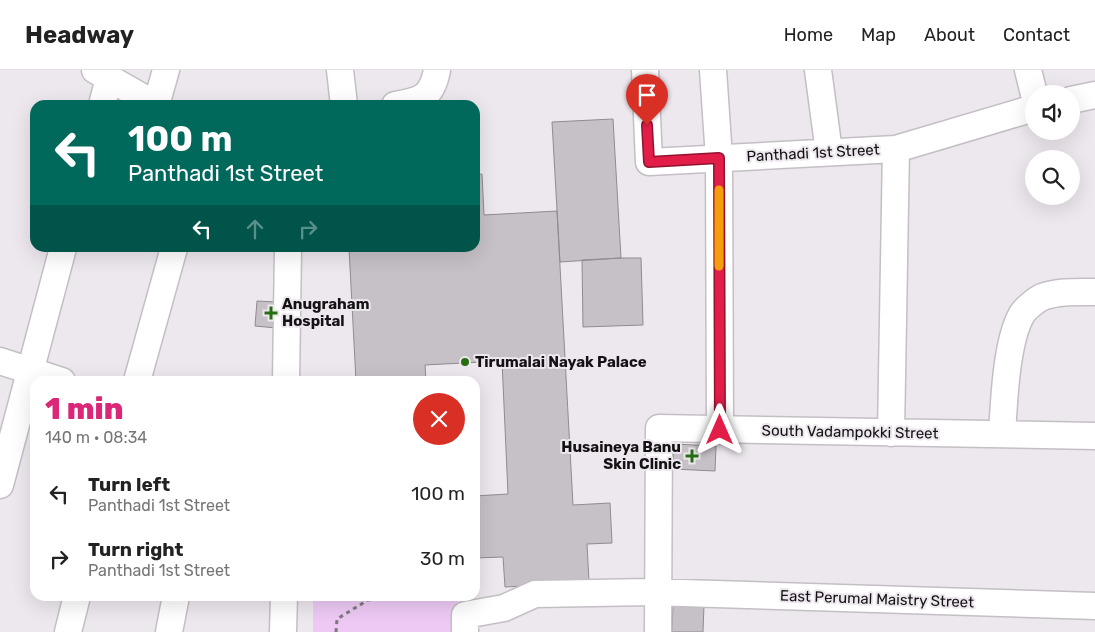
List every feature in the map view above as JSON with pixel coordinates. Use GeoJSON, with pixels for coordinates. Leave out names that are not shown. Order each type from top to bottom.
{"type":"FeatureCollection","features":[{"type":"Feature","properties":{"kind":"street"},"geometry":{"type":"LineString","coordinates":[[157,100],[166,70]]}},
{"type":"Feature","properties":{"kind":"street"},"geometry":{"type":"LineString","coordinates":[[340,70],[343,100]]}},
{"type":"Feature","properties":{"kind":"street"},"geometry":{"type":"LineString","coordinates":[[419,100],[426,96],[434,84],[437,70]]}},
{"type":"Feature","properties":{"kind":"street","name":"Panthadi 1st Street"},"geometry":{"type":"LineString","coordinates":[[645,70],[649,162],[896,149],[1025,111]]}},
{"type":"Feature","properties":{"kind":"street"},"geometry":{"type":"LineString","coordinates":[[713,70],[719,158],[720,430]]}},
{"type":"Feature","properties":{"kind":"street"},"geometry":{"type":"LineString","coordinates":[[818,70],[829,152]]}},
{"type":"Feature","properties":{"kind":"street"},"geometry":{"type":"LineString","coordinates":[[1028,70],[1032,85]]}},
{"type":"Feature","properties":{"kind":"street"},"geometry":{"type":"LineString","coordinates":[[102,100],[102,74],[147,100]]}},
{"type":"Feature","properties":{"kind":"street"},"geometry":{"type":"LineString","coordinates":[[1080,98],[1095,95]]}},
{"type":"Feature","properties":{"kind":"street"},"geometry":{"type":"LineString","coordinates":[[890,432],[896,149]]}},
{"type":"Feature","properties":{"kind":"street"},"geometry":{"type":"LineString","coordinates":[[0,484],[63,252]]}},
{"type":"Feature","properties":{"kind":"street"},"geometry":{"type":"LineString","coordinates":[[138,376],[173,252]]}},
{"type":"Feature","properties":{"kind":"street"},"geometry":{"type":"LineString","coordinates":[[286,376],[288,252]]}},
{"type":"Feature","properties":{"kind":"street"},"geometry":{"type":"LineString","coordinates":[[1002,434],[1005,388],[1014,334],[1022,313],[1041,298],[1067,292],[1095,292]]}},
{"type":"Feature","properties":{"kind":"street"},"geometry":{"type":"LineString","coordinates":[[0,361],[47,376]]}},
{"type":"Feature","properties":{"kind":"street","name":"South Vadampokki Street"},"geometry":{"type":"LineString","coordinates":[[658,632],[659,428],[1095,436]]}},
{"type":"Feature","properties":{"kind":"street","name":"East Perumal Maistry Street"},"geometry":{"type":"LineString","coordinates":[[465,632],[465,615],[504,608],[535,594],[658,592],[1095,606]]}},
{"type":"Feature","properties":{"kind":"street"},"geometry":{"type":"LineString","coordinates":[[68,632],[76,601]]}},
{"type":"Feature","properties":{"kind":"street"},"geometry":{"type":"LineString","coordinates":[[169,632],[175,601]]}},
{"type":"Feature","properties":{"kind":"street"},"geometry":{"type":"LineString","coordinates":[[283,632],[284,601]]}},
{"type":"Feature","properties":{"kind":"path"},"geometry":{"type":"LineString","coordinates":[[336,632],[337,619],[366,601]]}},
{"type":"Feature","properties":{"kind":"shaded area"},"geometry":{"type":"Polygon","coordinates":[[[313,601],[457,601],[457,632],[313,632],[313,601]]]}},
{"type":"Feature","properties":{"kind":"building"},"geometry":{"type":"Polygon","coordinates":[[[613,119],[621,258],[560,262],[552,122],[613,119]]]}},
{"type":"Feature","properties":{"kind":"building"},"geometry":{"type":"Polygon","coordinates":[[[480,174],[482,174],[484,215],[557,211],[573,505],[610,503],[612,543],[587,544],[589,582],[505,587],[503,557],[480,558],[480,496],[508,494],[502,361],[425,365],[426,376],[356,376],[349,252],[480,252],[480,174]]]}},
{"type":"Feature","properties":{"kind":"building"},"geometry":{"type":"Polygon","coordinates":[[[641,258],[643,325],[583,327],[582,260],[641,258]]]}},
{"type":"Feature","properties":{"kind":"building"},"geometry":{"type":"Polygon","coordinates":[[[257,301],[278,302],[276,328],[255,326],[257,301]]]}},
{"type":"Feature","properties":{"kind":"building"},"geometry":{"type":"Polygon","coordinates":[[[674,444],[716,446],[715,471],[673,469],[674,444]]]}},
{"type":"Feature","properties":{"kind":"building"},"geometry":{"type":"Polygon","coordinates":[[[673,604],[704,605],[703,632],[672,632],[673,604]]]}},
{"type":"Feature","properties":{"kind":"slow traffic"},"geometry":{"type":"LineString","coordinates":[[719,190],[719,266]]}},
{"type":"Feature","properties":{"kind":"place","name":"Anugraham Hospital"},"geometry":{"type":"Point","coordinates":[271,313]}},
{"type":"Feature","properties":{"kind":"place","name":"Tirumalai Nayak Palace"},"geometry":{"type":"Point","coordinates":[465,362]}},
{"type":"Feature","properties":{"kind":"place","name":"Husaineya Banu Skin Clinic"},"geometry":{"type":"Point","coordinates":[692,456]}},
{"type":"Feature","properties":{"kind":"route"},"geometry":{"type":"LineString","coordinates":[[647,125],[649,162],[719,158],[720,430]]}}]}
